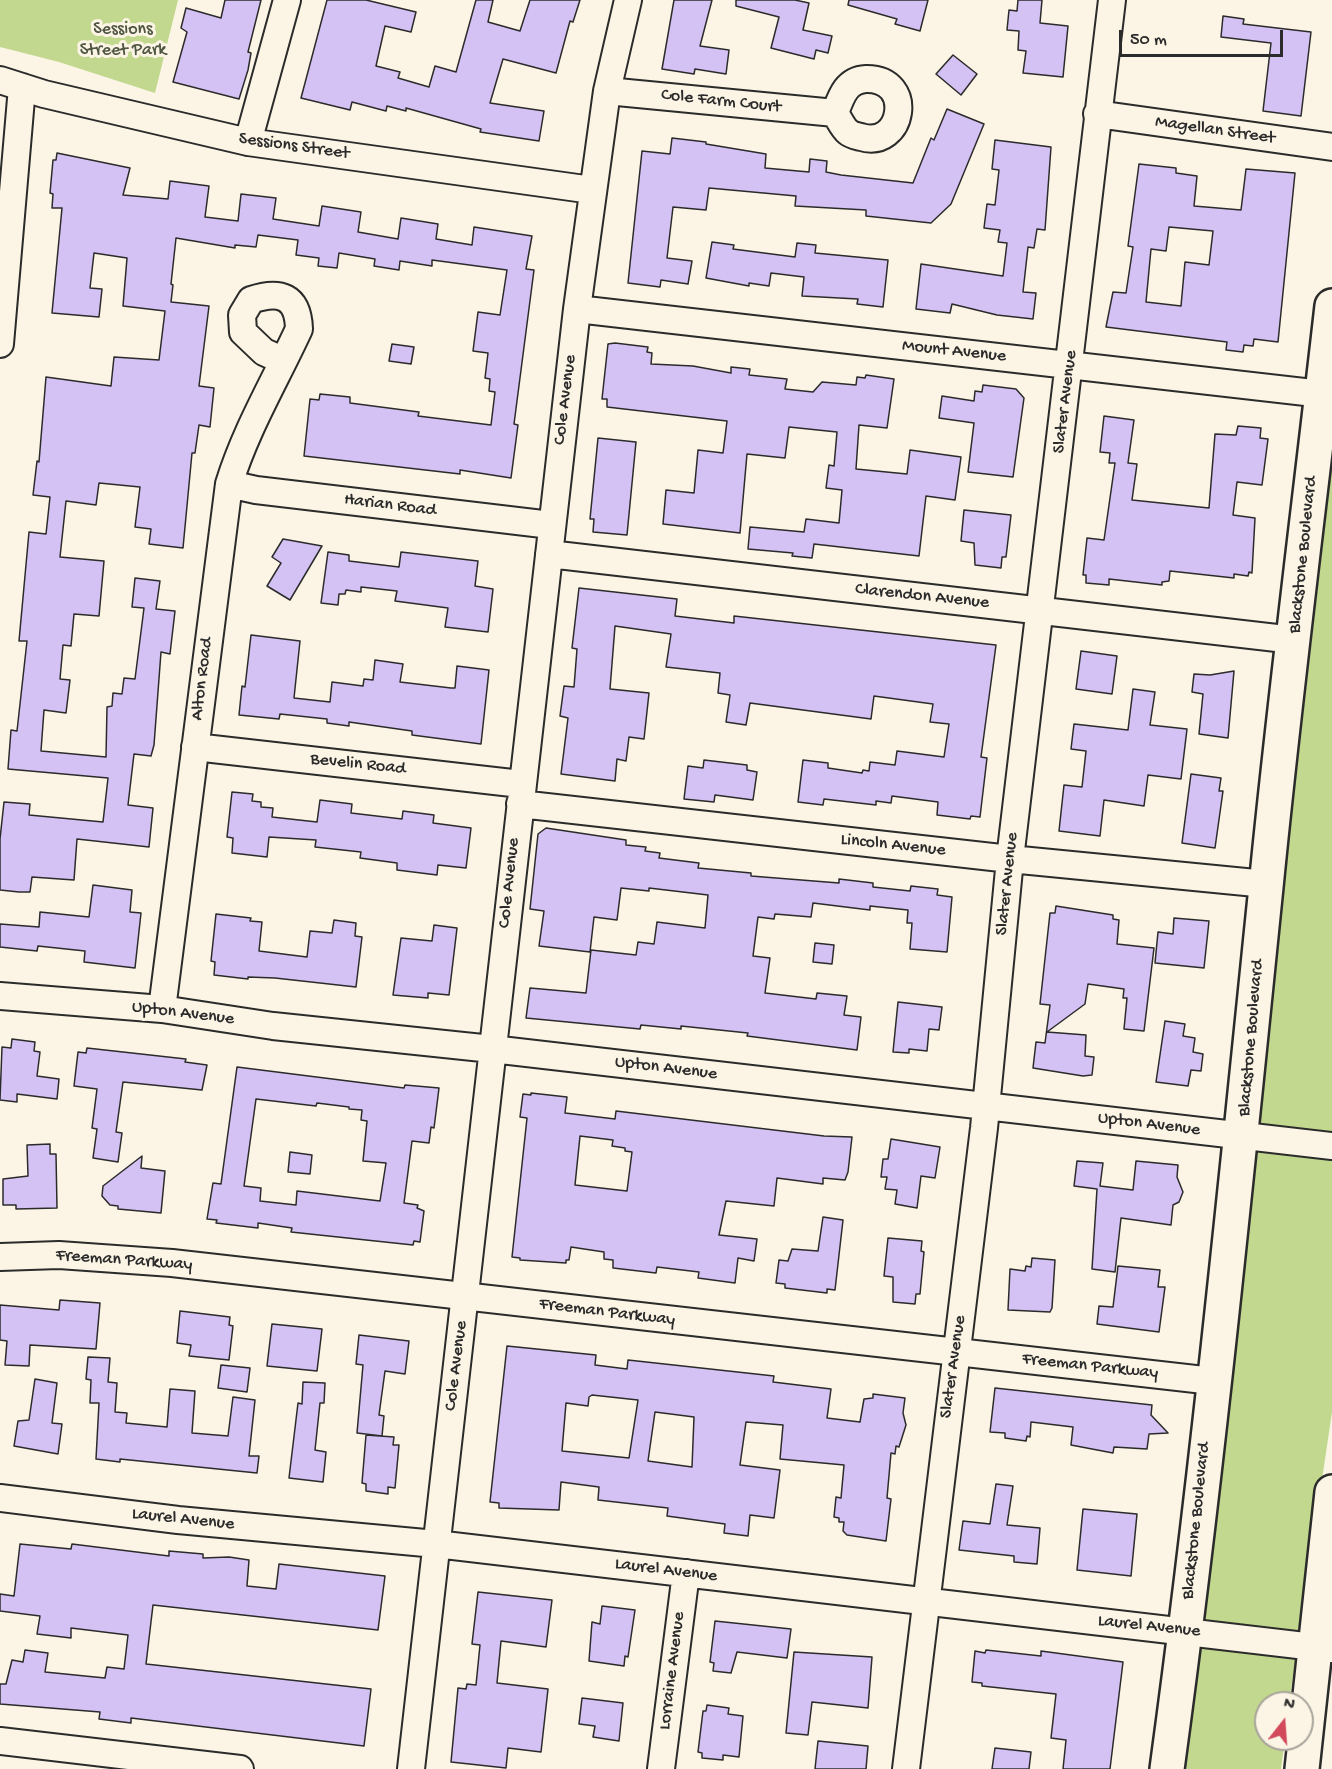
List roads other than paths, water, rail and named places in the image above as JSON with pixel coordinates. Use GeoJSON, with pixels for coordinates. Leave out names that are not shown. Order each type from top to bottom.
{"type":"FeatureCollection","features":[{"type":"Feature","properties":{"kind":"main road","name":"Blackstone Boulevard"},"geometry":{"type":"LineString","coordinates":[[1167,1769],[1186,1631],[1242,1137],[1266,884],[1294,640],[1327,395],[1332,306]]}},
{"type":"Feature","properties":{"kind":"main road"},"geometry":{"type":"LineString","coordinates":[[1302,1769],[1324,1648],[1332,1492]]}},
{"type":"Feature","properties":{"kind":"street"},"geometry":{"type":"LineString","coordinates":[[248,142],[288,0]]}},
{"type":"Feature","properties":{"kind":"street","name":"Cole Avenue"},"geometry":{"type":"LineString","coordinates":[[411,1769],[466,1296],[520,794],[577,309],[606,91],[628,0]]}},
{"type":"Feature","properties":{"kind":"street","name":"Slater Avenue"},"geometry":{"type":"LineString","coordinates":[[906,1769],[986,1106],[1010,860],[1071,364],[1097,114],[1112,0]]}},
{"type":"Feature","properties":{"kind":"street"},"geometry":{"type":"LineString","coordinates":[[0,345],[11,83]]}},
{"type":"Feature","properties":{"kind":"street","name":"Sessions Street"},"geometry":{"type":"LineString","coordinates":[[11,83],[248,142],[592,190]]}},
{"type":"Feature","properties":{"kind":"street","name":"Cole Farm Court"},"geometry":{"type":"LineString","coordinates":[[606,91],[835,113]]}},
{"type":"Feature","properties":{"kind":"street","name":"Magellan Street"},"geometry":{"type":"LineString","coordinates":[[1097,114],[1332,147]]}},
{"type":"Feature","properties":{"kind":"street","name":"Mount Avenue"},"geometry":{"type":"LineString","coordinates":[[577,309],[1327,395]]}},
{"type":"Feature","properties":{"kind":"street","name":"Alton Road"},"geometry":{"type":"LineString","coordinates":[[162,1009],[229,484],[239,451],[282,360]]}},
{"type":"Feature","properties":{"kind":"street","name":"Harian Road"},"geometry":{"type":"LineString","coordinates":[[229,484],[268,491],[551,525]]}},
{"type":"Feature","properties":{"kind":"street","name":"Clarendon Avenue"},"geometry":{"type":"LineString","coordinates":[[549,554],[1294,640]]}},
{"type":"Feature","properties":{"kind":"street","name":"Bevelin Road"},"geometry":{"type":"LineString","coordinates":[[195,747],[520,794]]}},
{"type":"Feature","properties":{"kind":"street","name":"Lincoln Avenue"},"geometry":{"type":"LineString","coordinates":[[520,794],[1010,860],[1266,884]]}},
{"type":"Feature","properties":{"kind":"street","name":"Upton Avenue"},"geometry":{"type":"LineString","coordinates":[[0,996],[162,1009],[273,1026],[492,1049],[1332,1146]]}},
{"type":"Feature","properties":{"kind":"street","name":"Freeman Parkway"},"geometry":{"type":"LineString","coordinates":[[0,1257],[104,1257],[1213,1381]]}},
{"type":"Feature","properties":{"kind":"street","name":"Laurel Avenue"},"geometry":{"type":"LineString","coordinates":[[0,1498],[178,1520],[436,1544],[1324,1648]]}},
{"type":"Feature","properties":{"kind":"street","name":"Lorraine Avenue"},"geometry":{"type":"LineString","coordinates":[[661,1769],[686,1573]]}},
{"type":"Feature","properties":{"kind":"street"},"geometry":{"type":"LineString","coordinates":[[0,1741],[240,1769]]}},
{"type":"Feature","properties":{"kind":"park label","name":"Sessions Street Park"},"geometry":{"type":"Point","coordinates":[123,40]}}]}
